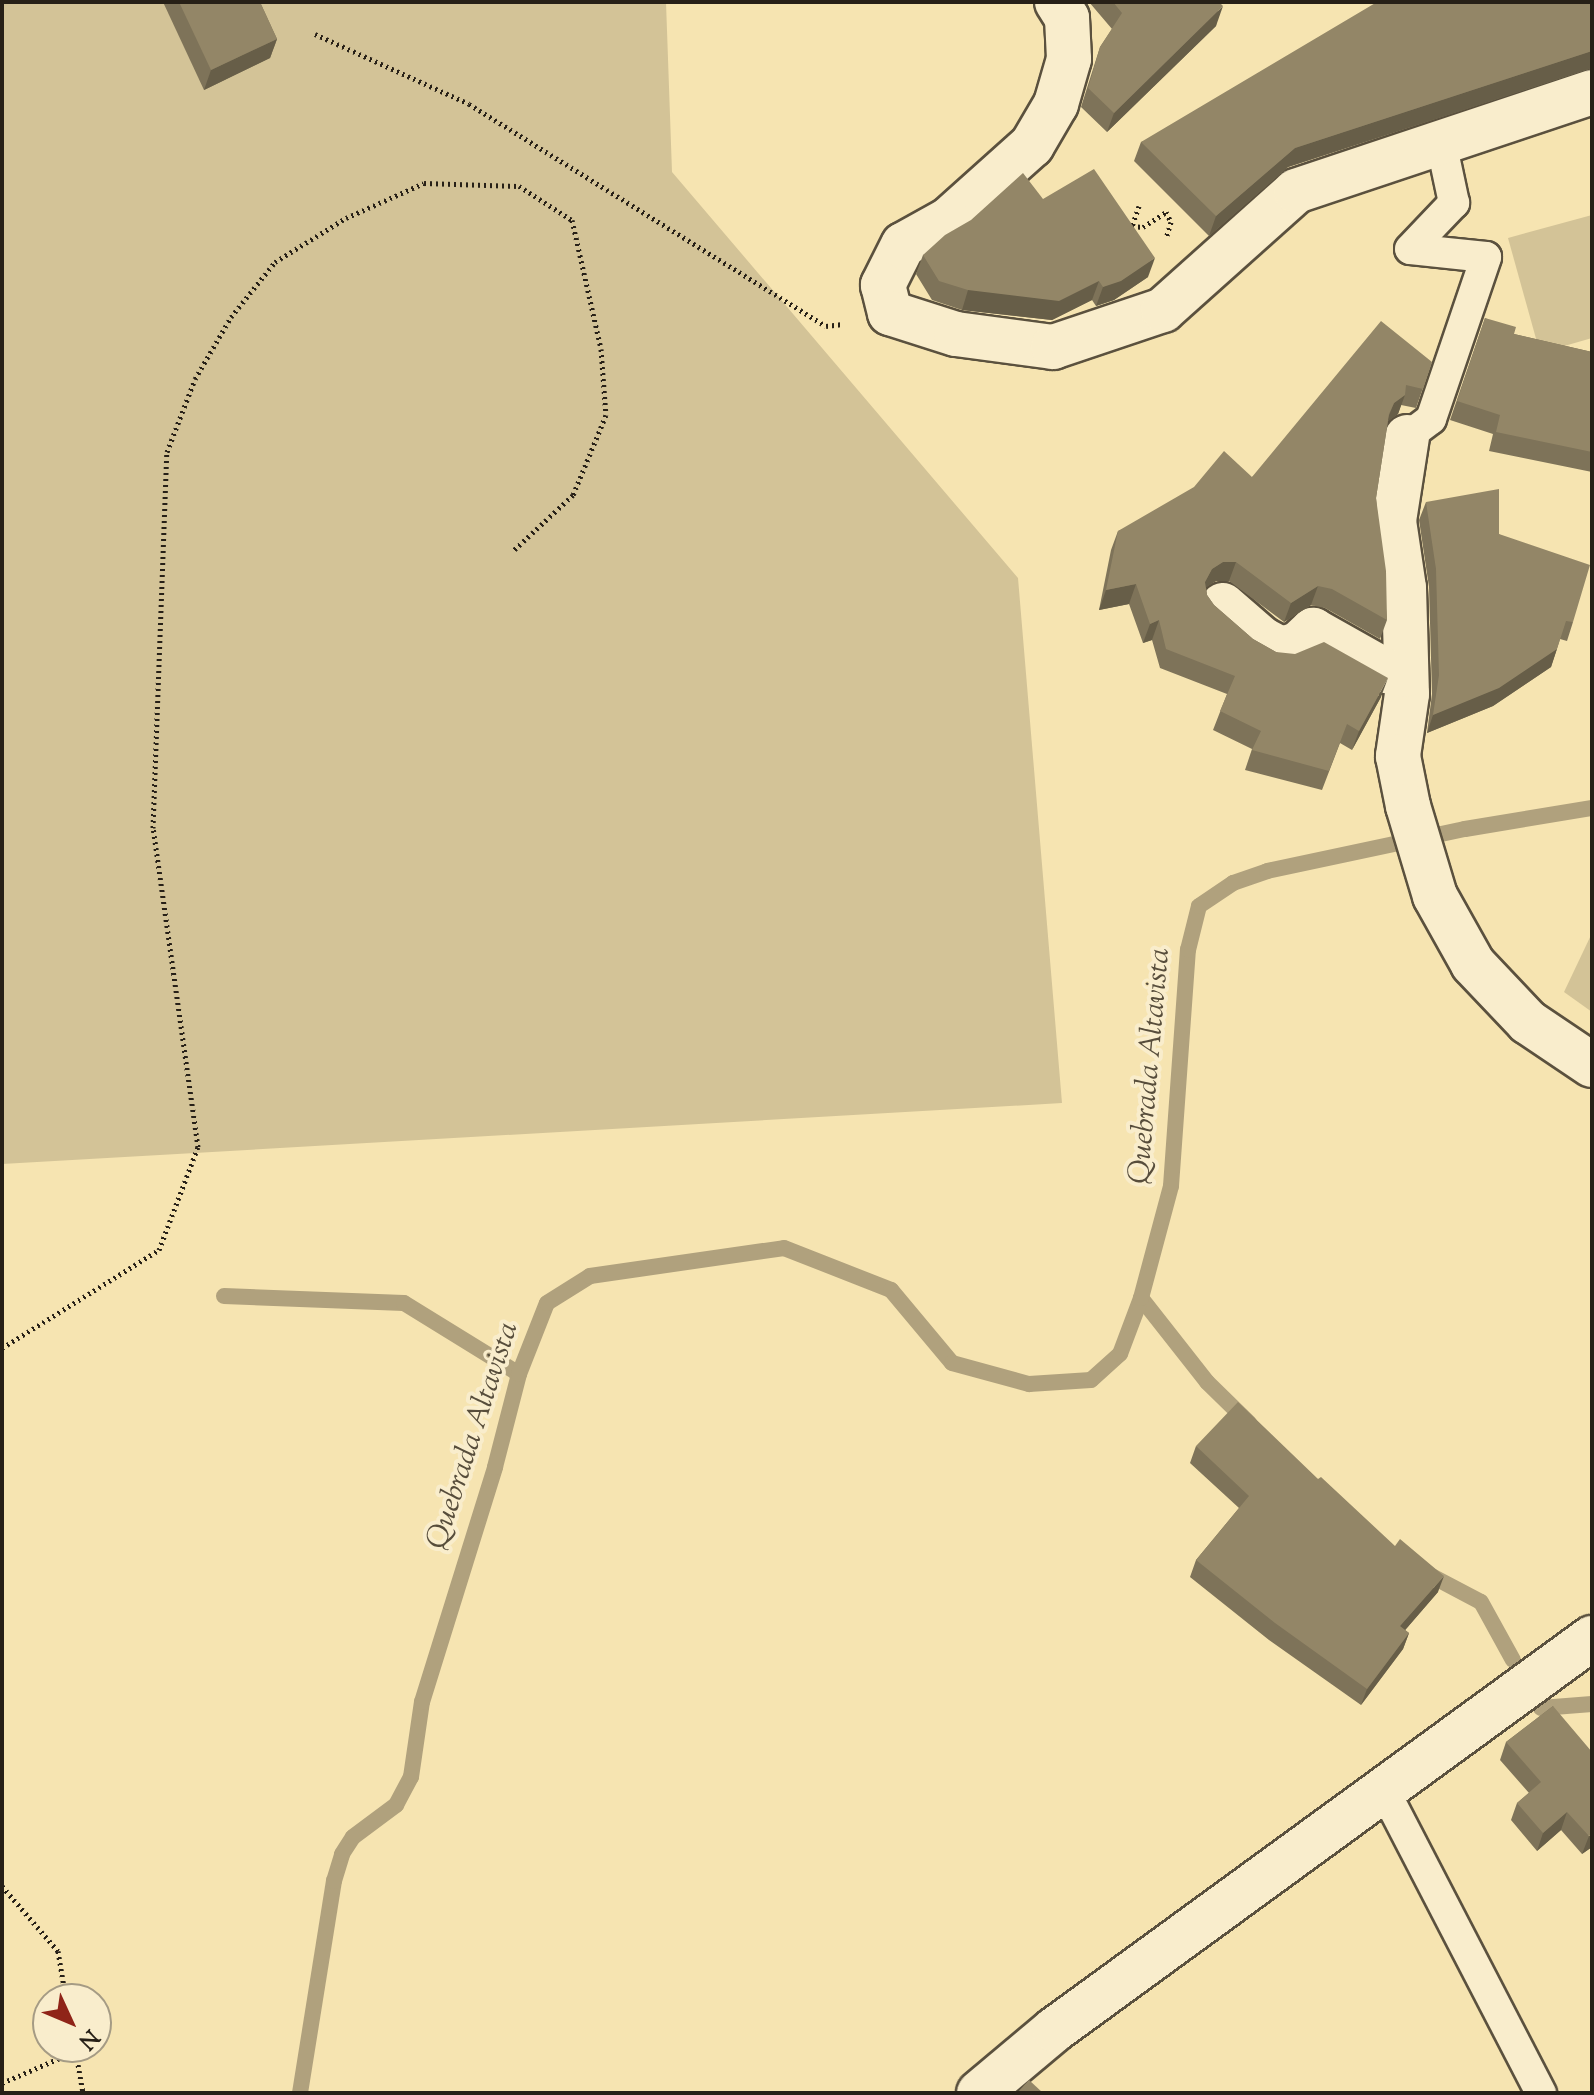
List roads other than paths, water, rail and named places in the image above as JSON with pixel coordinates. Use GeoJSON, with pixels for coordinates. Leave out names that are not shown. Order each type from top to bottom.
{"type":"FeatureCollection","features":[{"type":"Feature","properties":{"kind":"street"},"geometry":{"type":"LineString","coordinates":[[1057,2],[1067,18],[1069,59],[1056,104],[1032,145],[948,220],[903,245],[883,285],[890,313],[956,334],[1053,347],[1163,310],[1296,191],[1592,92]]}},
{"type":"Feature","properties":{"kind":"street"},"geometry":{"type":"LineString","coordinates":[[1407,437],[1394,521],[1404,588],[1407,694],[1398,756],[1408,806],[1435,896],[1473,964],[1528,1022],[1592,1065]]}},
{"type":"Feature","properties":{"kind":"street"},"geometry":{"type":"LineString","coordinates":[[1223,605],[1262,639],[1281,649],[1298,644],[1313,630],[1386,671],[1406,675]]}},
{"type":"Feature","properties":{"kind":"street"},"geometry":{"type":"LineString","coordinates":[[979,2093],[1054,2030],[1385,1792],[1592,1638]]}},
{"type":"Feature","properties":{"kind":"lane"},"geometry":{"type":"LineString","coordinates":[[1407,437],[1431,419],[1486,257],[1410,249],[1454,203],[1441,142]]}},
{"type":"Feature","properties":{"kind":"lane"},"geometry":{"type":"LineString","coordinates":[[1385,1792],[1541,2093]]}},
{"type":"Feature","properties":{"kind":"waterway","name":"Quebrada Altavista"},"geometry":{"type":"LineString","coordinates":[[300,2093],[334,1881],[342,1854],[353,1837],[396,1805],[411,1777],[422,1702],[495,1467],[519,1374],[547,1303],[590,1276],[784,1248],[891,1290],[952,1363],[1029,1384],[1091,1380],[1120,1354],[1141,1298],[1171,1186],[1188,950],[1199,906],[1233,883],[1267,871],[1465,829],[1592,808]]}},
{"type":"Feature","properties":{"kind":"waterway"},"geometry":{"type":"LineString","coordinates":[[224,1296],[404,1303],[519,1374]]}},
{"type":"Feature","properties":{"kind":"waterway"},"geometry":{"type":"LineString","coordinates":[[1141,1298],[1207,1382],[1249,1423]]}},
{"type":"Feature","properties":{"kind":"waterway"},"geometry":{"type":"LineString","coordinates":[[1424,1572],[1481,1602],[1513,1660]]}},
{"type":"Feature","properties":{"kind":"waterway"},"geometry":{"type":"LineString","coordinates":[[1541,1708],[1592,1704]]}}]}
